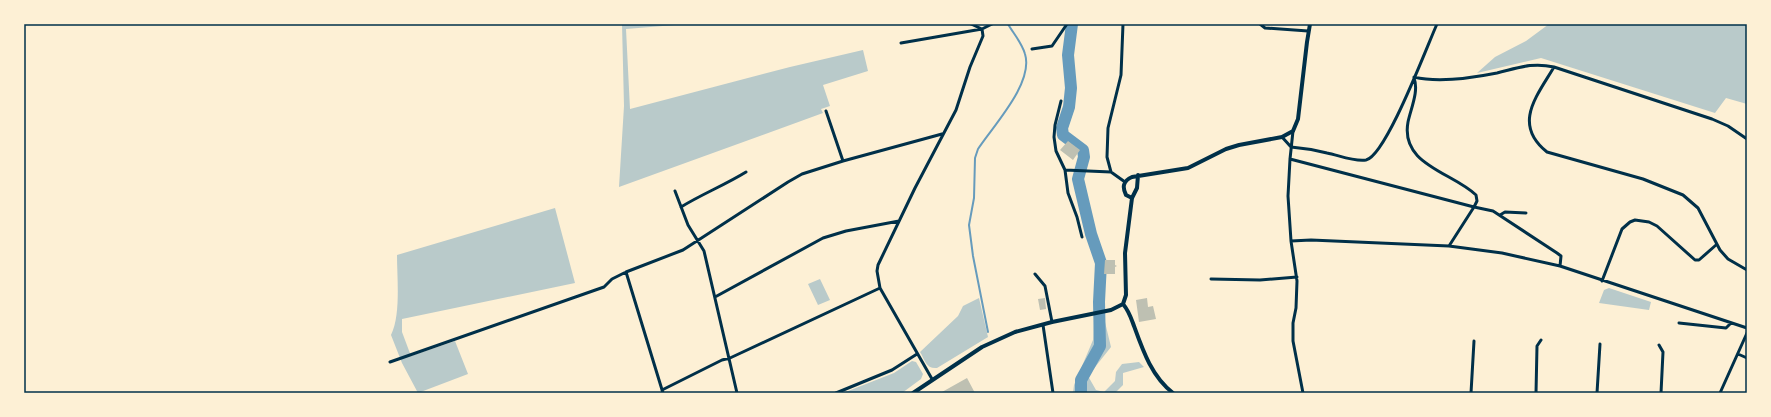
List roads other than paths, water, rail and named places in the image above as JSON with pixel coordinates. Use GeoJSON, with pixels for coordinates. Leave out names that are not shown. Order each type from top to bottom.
{"type":"FeatureCollection","features":[{"type":"Feature","properties":{"kind":"street"},"geometry":{"type":"LineString","coordinates":[[932,379],[880,288],[877,271],[878,265],[898,221],[942,134],[956,110],[970,67],[984,36],[982,29],[971,24]]}},
{"type":"Feature","properties":{"kind":"street"},"geometry":{"type":"LineString","coordinates":[[901,43],[982,29],[992,24]]}},
{"type":"Feature","properties":{"kind":"street"},"geometry":{"type":"LineString","coordinates":[[1032,49],[1052,46],[1067,24]]}},
{"type":"Feature","properties":{"kind":"street"},"geometry":{"type":"LineString","coordinates":[[1110,172],[1106,157],[1108,128],[1121,75],[1123,24]]}},
{"type":"Feature","properties":{"kind":"street"},"geometry":{"type":"LineString","coordinates":[[1260,24],[1265,28],[1308,31]]}},
{"type":"Feature","properties":{"kind":"street"},"geometry":{"type":"LineString","coordinates":[[1304,393],[1293,341],[1297,277],[1291,242],[1288,196],[1293,131],[1298,120],[1310,24]]}},
{"type":"Feature","properties":{"kind":"street"},"geometry":{"type":"LineString","coordinates":[[1282,138],[1291,147],[1308,149],[1358,160],[1370,159],[1385,140],[1398,117],[1437,24]]}},
{"type":"Feature","properties":{"kind":"street"},"geometry":{"type":"LineString","coordinates":[[1414,77],[1424,80],[1448,79],[1496,73],[1540,64],[1554,67],[1712,119],[1728,126],[1747,139]]}},
{"type":"Feature","properties":{"kind":"street"},"geometry":{"type":"LineString","coordinates":[[1554,67],[1530,110],[1530,127],[1539,146],[1547,152],[1643,180],[1683,195],[1698,208],[1716,245],[1728,259],[1747,270]]}},
{"type":"Feature","properties":{"kind":"street"},"geometry":{"type":"LineString","coordinates":[[1414,77],[1417,85],[1408,124],[1409,145],[1413,153],[1476,195],[1477,201],[1474,207],[1449,246]]}},
{"type":"Feature","properties":{"kind":"street"},"geometry":{"type":"LineString","coordinates":[[1061,101],[1055,125],[1054,137],[1056,151],[1065,170],[1068,193],[1077,217],[1082,237]]}},
{"type":"Feature","properties":{"kind":"street"},"geometry":{"type":"LineString","coordinates":[[826,111],[843,161]]}},
{"type":"Feature","properties":{"kind":"street"},"geometry":{"type":"LineString","coordinates":[[1125,182],[1128,179],[1138,175],[1188,168],[1226,149],[1239,145],[1282,138],[1293,131]]}},
{"type":"Feature","properties":{"kind":"street"},"geometry":{"type":"LineString","coordinates":[[390,362],[604,287],[612,280],[626,272],[672,256],[698,241],[788,182],[810,171],[942,134]]}},
{"type":"Feature","properties":{"kind":"street"},"geometry":{"type":"LineString","coordinates":[[1290,159],[1474,207],[1493,210],[1561,256],[1560,266]]}},
{"type":"Feature","properties":{"kind":"street"},"geometry":{"type":"LineString","coordinates":[[1065,170],[1110,172],[1125,182]]}},
{"type":"Feature","properties":{"kind":"street"},"geometry":{"type":"LineString","coordinates":[[681,207],[702,195],[724,186],[746,172]]}},
{"type":"Feature","properties":{"kind":"street"},"geometry":{"type":"LineString","coordinates":[[913,393],[982,347],[1015,332],[1052,322],[1103,312],[1119,307],[1123,304],[1126,295],[1125,253],[1132,198],[1137,188],[1138,175]]}},
{"type":"Feature","properties":{"kind":"street"},"geometry":{"type":"LineString","coordinates":[[1125,182],[1126,195],[1132,198]]}},
{"type":"Feature","properties":{"kind":"street"},"geometry":{"type":"LineString","coordinates":[[675,191],[688,225],[704,251],[737,393]]}},
{"type":"Feature","properties":{"kind":"street"},"geometry":{"type":"LineString","coordinates":[[1500,215],[1505,212],[1526,213]]}},
{"type":"Feature","properties":{"kind":"street"},"geometry":{"type":"LineString","coordinates":[[1602,281],[1622,229],[1630,222],[1641,220],[1657,226],[1694,260],[1699,260],[1716,245]]}},
{"type":"Feature","properties":{"kind":"street"},"geometry":{"type":"LineString","coordinates":[[715,297],[823,238],[846,231],[898,221]]}},
{"type":"Feature","properties":{"kind":"street"},"geometry":{"type":"LineString","coordinates":[[1291,242],[1317,240],[1449,246],[1502,253],[1560,266],[1730,324],[1747,328]]}},
{"type":"Feature","properties":{"kind":"street"},"geometry":{"type":"LineString","coordinates":[[626,272],[662,391],[722,360],[730,358],[880,288]]}},
{"type":"Feature","properties":{"kind":"street"},"geometry":{"type":"LineString","coordinates":[[1035,274],[1044,286],[1052,322]]}},
{"type":"Feature","properties":{"kind":"street"},"geometry":{"type":"LineString","coordinates":[[1211,279],[1260,280],[1297,277]]}},
{"type":"Feature","properties":{"kind":"street"},"geometry":{"type":"LineString","coordinates":[[1123,304],[1128,309],[1142,348],[1153,371],[1164,387],[1173,393]]}},
{"type":"Feature","properties":{"kind":"street"},"geometry":{"type":"LineString","coordinates":[[1680,323],[1726,328],[1730,324]]}},
{"type":"Feature","properties":{"kind":"street"},"geometry":{"type":"LineString","coordinates":[[1043,325],[1053,393]]}},
{"type":"Feature","properties":{"kind":"street"},"geometry":{"type":"LineString","coordinates":[[1720,393],[1747,333]]}},
{"type":"Feature","properties":{"kind":"street"},"geometry":{"type":"LineString","coordinates":[[1536,393],[1537,346],[1541,340]]}},
{"type":"Feature","properties":{"kind":"street"},"geometry":{"type":"LineString","coordinates":[[1471,393],[1474,341]]}},
{"type":"Feature","properties":{"kind":"street"},"geometry":{"type":"LineString","coordinates":[[1598,393],[1600,344]]}},
{"type":"Feature","properties":{"kind":"street"},"geometry":{"type":"LineString","coordinates":[[1659,345],[1663,352],[1661,393]]}},
{"type":"Feature","properties":{"kind":"street"},"geometry":{"type":"LineString","coordinates":[[836,393],[892,370],[917,354]]}},
{"type":"Feature","properties":{"kind":"street"},"geometry":{"type":"LineString","coordinates":[[1738,354],[1747,358]]}},
{"type":"Feature","properties":{"kind":"waterway"},"geometry":{"type":"LineString","coordinates":[[988,332],[973,256],[969,225],[974,198],[975,158],[978,149],[1010,104],[1024,78],[1026,65],[1024,50],[1008,24]]}},
{"type":"Feature","properties":{"kind":"waterway"},"geometry":{"type":"LineString","coordinates":[[1072,24],[1068,55],[1071,88],[1069,107],[1062,128],[1063,135],[1083,150],[1084,157],[1078,179],[1091,234],[1101,263],[1099,302],[1100,346],[1081,380],[1081,393]]}}]}
